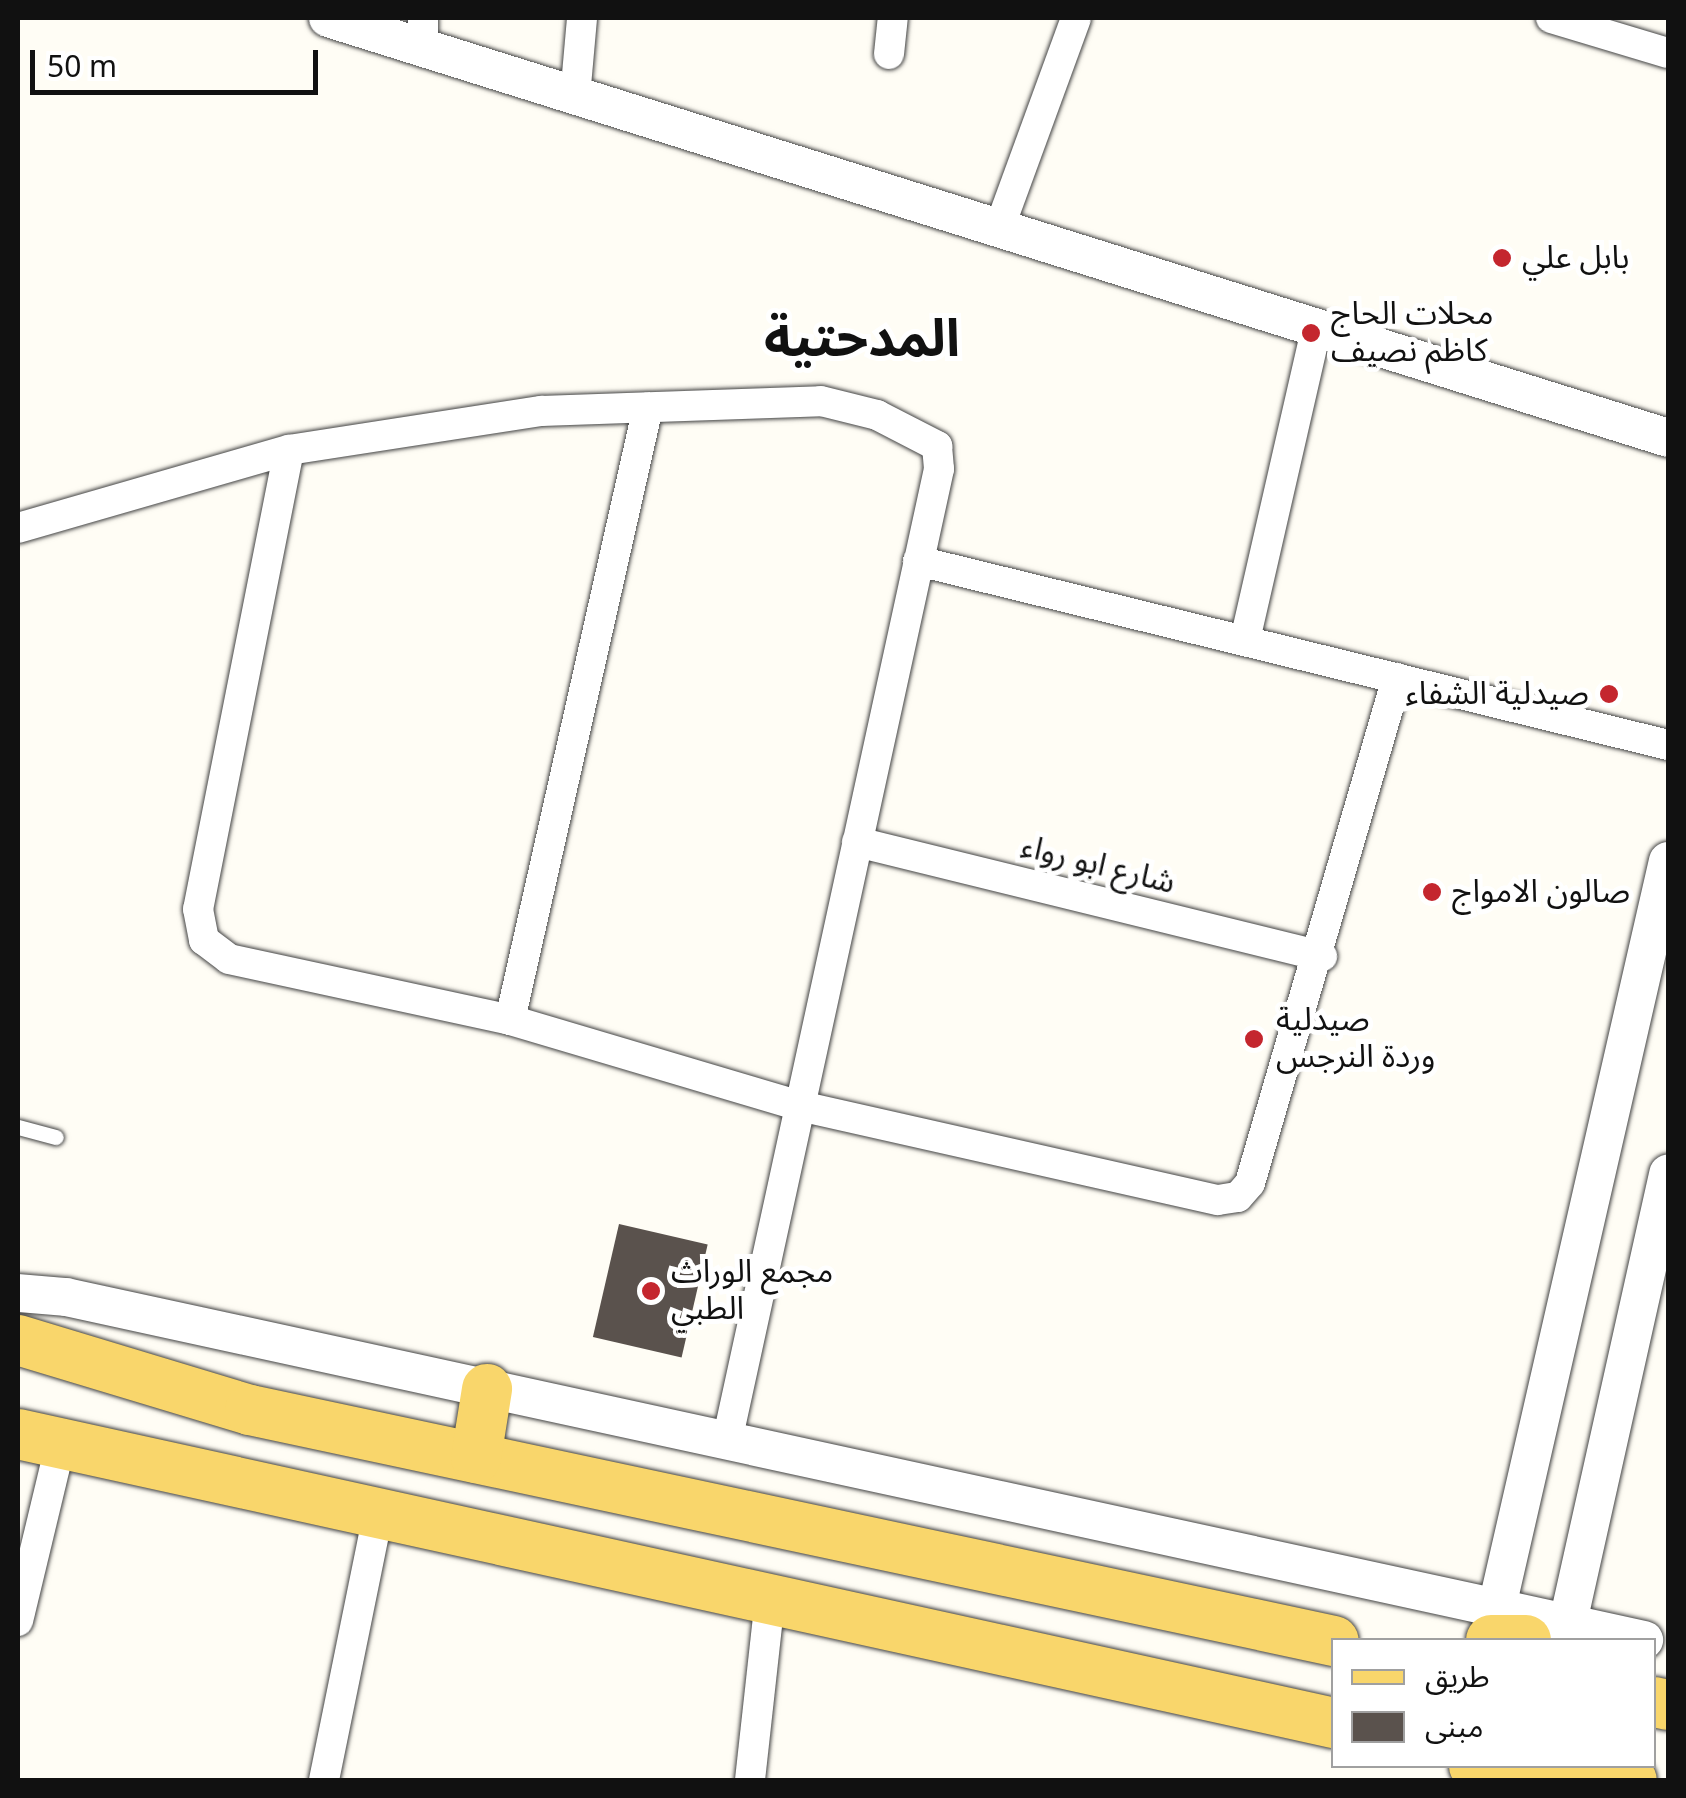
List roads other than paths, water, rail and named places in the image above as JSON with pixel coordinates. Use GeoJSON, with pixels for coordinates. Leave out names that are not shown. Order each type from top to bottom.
{"type":"FeatureCollection","features":[{"type":"Feature","properties":{"kind":"main road"},"geometry":{"type":"LineString","coordinates":[[18,1340],[146,1385],[1331,1640]]}},
{"type":"Feature","properties":{"kind":"main road"},"geometry":{"type":"LineString","coordinates":[[476,1458],[487,1389]]}},
{"type":"Feature","properties":{"kind":"main road"},"geometry":{"type":"LineString","coordinates":[[39,1440],[1331,1721]]}},
{"type":"Feature","properties":{"kind":"main road"},"geometry":{"type":"LineString","coordinates":[[1480,1768],[1499,1775],[1544,1770],[1632,1780]]}},
{"type":"Feature","properties":{"kind":"street"},"geometry":{"type":"LineString","coordinates":[[328,18],[423,31],[574,97],[1000,226],[1668,438]]}},
{"type":"Feature","properties":{"kind":"street"},"geometry":{"type":"LineString","coordinates":[[574,97],[582,18]]}},
{"type":"Feature","properties":{"kind":"street"},"geometry":{"type":"LineString","coordinates":[[890,54],[894,18]]}},
{"type":"Feature","properties":{"kind":"street"},"geometry":{"type":"LineString","coordinates":[[1000,226],[1076,18]]}},
{"type":"Feature","properties":{"kind":"street"},"geometry":{"type":"LineString","coordinates":[[1551,18],[1668,52]]}},
{"type":"Feature","properties":{"kind":"street"},"geometry":{"type":"LineString","coordinates":[[1245,640],[1317,326]]}},
{"type":"Feature","properties":{"kind":"street"},"geometry":{"type":"LineString","coordinates":[[18,528],[290,450],[541,411],[821,401],[877,415],[937,446],[940,469],[727,1441]]}},
{"type":"Feature","properties":{"kind":"street"},"geometry":{"type":"LineString","coordinates":[[510,1020],[648,407]]}},
{"type":"Feature","properties":{"kind":"street"},"geometry":{"type":"LineString","coordinates":[[290,450],[198,908],[204,940],[229,958],[510,1020],[800,1106],[1218,1200],[1238,1197],[1250,1183],[1322,956],[1397,678]]}},
{"type":"Feature","properties":{"kind":"street"},"geometry":{"type":"LineString","coordinates":[[918,561],[1668,745]]}},
{"type":"Feature","properties":{"kind":"street","name":"شارع ابو رواء"},"geometry":{"type":"LineString","coordinates":[[857,842],[1322,956]]}},
{"type":"Feature","properties":{"kind":"street"},"geometry":{"type":"LineString","coordinates":[[1522,1632],[1668,861]]}},
{"type":"Feature","properties":{"kind":"street"},"geometry":{"type":"LineString","coordinates":[[1522,1632],[1668,1174]]}},
{"type":"Feature","properties":{"kind":"street"},"geometry":{"type":"LineString","coordinates":[[18,1293],[727,1441],[1522,1632],[1614,1638]]}},
{"type":"Feature","properties":{"kind":"street"},"geometry":{"type":"LineString","coordinates":[[18,1621],[39,1440]]}},
{"type":"Feature","properties":{"kind":"street"},"geometry":{"type":"LineString","coordinates":[[324,1780],[378,1515]]}},
{"type":"Feature","properties":{"kind":"street"},"geometry":{"type":"LineString","coordinates":[[750,1780],[770,1600]]}},
{"type":"Feature","properties":{"kind":"lane"},"geometry":{"type":"LineString","coordinates":[[18,1127],[56,1137]]}},
{"type":"Feature","properties":{"kind":"place","name":"بابل علي"},"geometry":{"type":"Point","coordinates":[1502,258]}},
{"type":"Feature","properties":{"kind":"place","name":"محلات الحاج كاظم نصيف"},"geometry":{"type":"Point","coordinates":[1311,333]}},
{"type":"Feature","properties":{"kind":"place","name":"صيدلية الشفاء"},"geometry":{"type":"Point","coordinates":[1609,694]}},
{"type":"Feature","properties":{"kind":"place","name":"صالون الامواج"},"geometry":{"type":"Point","coordinates":[1432,892]}},
{"type":"Feature","properties":{"kind":"place","name":"صيدلية وردة النرجس"},"geometry":{"type":"Point","coordinates":[1254,1039]}},
{"type":"Feature","properties":{"kind":"place","name":"مجمع الوراث الطبي"},"geometry":{"type":"Point","coordinates":[651,1291]}},
{"type":"Feature","properties":{"kind":"district","name":"المدحتية"},"geometry":{"type":"Point","coordinates":[862,340]}}]}
